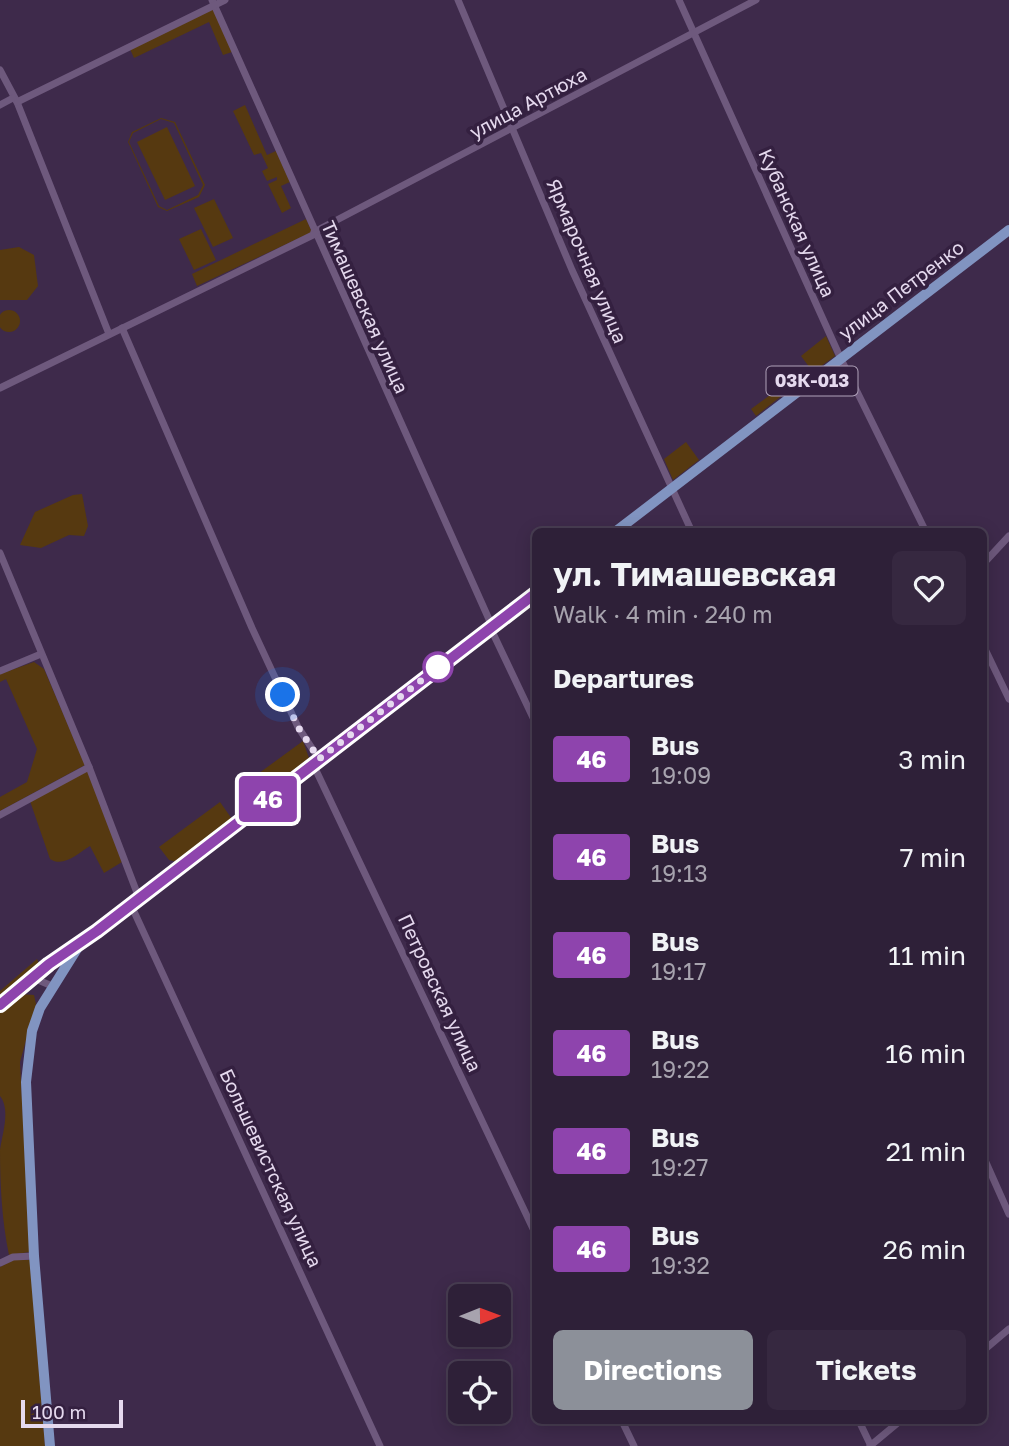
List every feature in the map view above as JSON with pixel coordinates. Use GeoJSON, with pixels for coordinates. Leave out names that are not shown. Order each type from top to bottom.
{"type":"FeatureCollection","features":[{"type":"Feature","properties":{"kind":"main road","name":"улица Петренко"},"geometry":{"type":"LineString","coordinates":[[620,528],[1009,230]]}},
{"type":"Feature","properties":{"kind":"main road"},"geometry":{"type":"LineString","coordinates":[[50,1446],[34,1256],[27,1072],[33,1031],[52,986],[80,944],[532,596]]}},
{"type":"Feature","properties":{"kind":"street"},"geometry":{"type":"LineString","coordinates":[[0,105],[213,3],[225,0]]}},
{"type":"Feature","properties":{"kind":"street","name":"Ярмарочная улица"},"geometry":{"type":"LineString","coordinates":[[458,0],[572,270],[690,528]]}},
{"type":"Feature","properties":{"kind":"street","name":"Кубанская улица"},"geometry":{"type":"LineString","coordinates":[[679,0],[841,359],[924,528]]}},
{"type":"Feature","properties":{"kind":"street","name":"улица Артюха"},"geometry":{"type":"LineString","coordinates":[[0,388],[315,233],[755,0]]}},
{"type":"Feature","properties":{"kind":"street","name":"Тимашевская улица"},"geometry":{"type":"LineString","coordinates":[[213,3],[532,715]]}},
{"type":"Feature","properties":{"kind":"street"},"geometry":{"type":"LineString","coordinates":[[0,70],[15,100],[109,334]]}},
{"type":"Feature","properties":{"kind":"street","name":"Петровская улица"},"geometry":{"type":"LineString","coordinates":[[122,328],[252,628],[532,1227]]}},
{"type":"Feature","properties":{"kind":"street"},"geometry":{"type":"LineString","coordinates":[[987,560],[1009,536]]}},
{"type":"Feature","properties":{"kind":"street","name":"Большевистская улица"},"geometry":{"type":"LineString","coordinates":[[0,553],[89,767],[135,901],[380,1446]]}},
{"type":"Feature","properties":{"kind":"street"},"geometry":{"type":"LineString","coordinates":[[0,671],[41,654]]}},
{"type":"Feature","properties":{"kind":"street"},"geometry":{"type":"LineString","coordinates":[[987,654],[1009,699]]}},
{"type":"Feature","properties":{"kind":"street"},"geometry":{"type":"LineString","coordinates":[[0,815],[89,767]]}},
{"type":"Feature","properties":{"kind":"street"},"geometry":{"type":"LineString","coordinates":[[0,1005],[28,981],[80,944]]}},
{"type":"Feature","properties":{"kind":"street"},"geometry":{"type":"LineString","coordinates":[[28,981],[38,980],[52,986]]}},
{"type":"Feature","properties":{"kind":"street"},"geometry":{"type":"LineString","coordinates":[[987,1165],[1009,1214]]}},
{"type":"Feature","properties":{"kind":"street"},"geometry":{"type":"LineString","coordinates":[[0,1263],[13,1258],[34,1256]]}},
{"type":"Feature","properties":{"kind":"street"},"geometry":{"type":"LineString","coordinates":[[987,1347],[1009,1329]]}},
{"type":"Feature","properties":{"kind":"street"},"geometry":{"type":"LineString","coordinates":[[623,1424],[634,1446]]}},
{"type":"Feature","properties":{"kind":"street"},"geometry":{"type":"LineString","coordinates":[[860,1424],[871,1446],[897,1424]]}},
{"type":"Feature","properties":{"kind":"shaded area"},"geometry":{"type":"Polygon","coordinates":[[[213,9],[232,52],[223,55],[209,22],[134,58],[130,49],[213,9]]]}},
{"type":"Feature","properties":{"kind":"shaded area"},"geometry":{"type":"Polygon","coordinates":[[[245,105],[267,155],[276,151],[290,182],[281,186],[291,208],[282,213],[268,184],[277,180],[277,177],[267,181],[262,171],[268,168],[261,153],[254,155],[233,111],[245,105]]]}},
{"type":"Feature","properties":{"kind":"shaded area"},"geometry":{"type":"Polygon","coordinates":[[[161,118],[175,122],[205,185],[199,197],[167,211],[158,207],[128,142],[132,132],[161,118]],[[161,119],[133,133],[129,142],[159,206],[167,210],[198,195],[203,185],[174,123],[161,119]]]}},
{"type":"Feature","properties":{"kind":"shaded area"},"geometry":{"type":"Polygon","coordinates":[[[167,127],[195,186],[165,200],[137,142],[167,127]]]}},
{"type":"Feature","properties":{"kind":"shaded area"},"geometry":{"type":"Polygon","coordinates":[[[214,199],[233,238],[213,247],[194,208],[214,199]]]}},
{"type":"Feature","properties":{"kind":"shaded area"},"geometry":{"type":"Polygon","coordinates":[[[306,219],[312,232],[197,286],[192,274],[306,219]]]}},
{"type":"Feature","properties":{"kind":"shaded area"},"geometry":{"type":"Polygon","coordinates":[[[201,229],[216,260],[194,270],[179,239],[201,229]]]}},
{"type":"Feature","properties":{"kind":"shaded area"},"geometry":{"type":"Polygon","coordinates":[[[19,247],[34,255],[38,286],[27,300],[0,300],[0,250],[19,247]]]}},
{"type":"Feature","properties":{"kind":"shaded area"},"geometry":{"type":"Polygon","coordinates":[[[5,311],[13,311],[19,317],[19,325],[13,331],[5,331],[-1,325],[-1,317],[5,311]]]}},
{"type":"Feature","properties":{"kind":"shaded area"},"geometry":{"type":"Polygon","coordinates":[[[826,336],[835,356],[813,372],[801,356],[826,336]]]}},
{"type":"Feature","properties":{"kind":"shaded area"},"geometry":{"type":"Polygon","coordinates":[[[789,381],[793,387],[756,416],[751,409],[789,381]]]}},
{"type":"Feature","properties":{"kind":"shaded area"},"geometry":{"type":"Polygon","coordinates":[[[686,442],[699,460],[673,480],[664,459],[686,442]]]}},
{"type":"Feature","properties":{"kind":"shaded area"},"geometry":{"type":"Polygon","coordinates":[[[82,494],[88,526],[84,536],[69,535],[41,548],[20,545],[35,512],[73,495],[82,494]]]}},
{"type":"Feature","properties":{"kind":"shaded area"},"geometry":{"type":"Polygon","coordinates":[[[34,662],[44,669],[85,765],[0,811],[0,797],[27,782],[37,749],[6,679],[0,682],[0,674],[34,662]]]}},
{"type":"Feature","properties":{"kind":"shaded area"},"geometry":{"type":"Polygon","coordinates":[[[303,741],[309,758],[263,794],[251,779],[303,741]]]}},
{"type":"Feature","properties":{"kind":"shaded area"},"geometry":{"type":"Polygon","coordinates":[[[87,770],[122,862],[104,873],[90,846],[66,861],[50,859],[30,801],[87,770]]]}},
{"type":"Feature","properties":{"kind":"shaded area"},"geometry":{"type":"Polygon","coordinates":[[[220,802],[232,819],[177,862],[169,860],[159,847],[220,802]]]}},
{"type":"Feature","properties":{"kind":"shaded area"},"geometry":{"type":"Polygon","coordinates":[[[37,959],[40,966],[0,1001],[0,991],[37,959]]]}},
{"type":"Feature","properties":{"kind":"shaded area"},"geometry":{"type":"Polygon","coordinates":[[[20,994],[34,995],[36,1004],[20,1062],[30,1252],[9,1255],[0,1177],[5,1108],[0,1096],[0,1011],[20,994]]]}},
{"type":"Feature","properties":{"kind":"shaded area"},"geometry":{"type":"Polygon","coordinates":[[[13,1260],[30,1260],[45,1446],[0,1446],[0,1267],[13,1260]]]}},
{"type":"Feature","properties":{"kind":"bus line","name":"46"},"geometry":{"type":"LineString","coordinates":[[0,1005],[49,964],[80,944],[532,596]]}},
{"type":"Feature","properties":{"kind":"route"},"geometry":{"type":"LineString","coordinates":[[283,695],[298,727],[319,759],[448,660],[438,667]]}}]}
